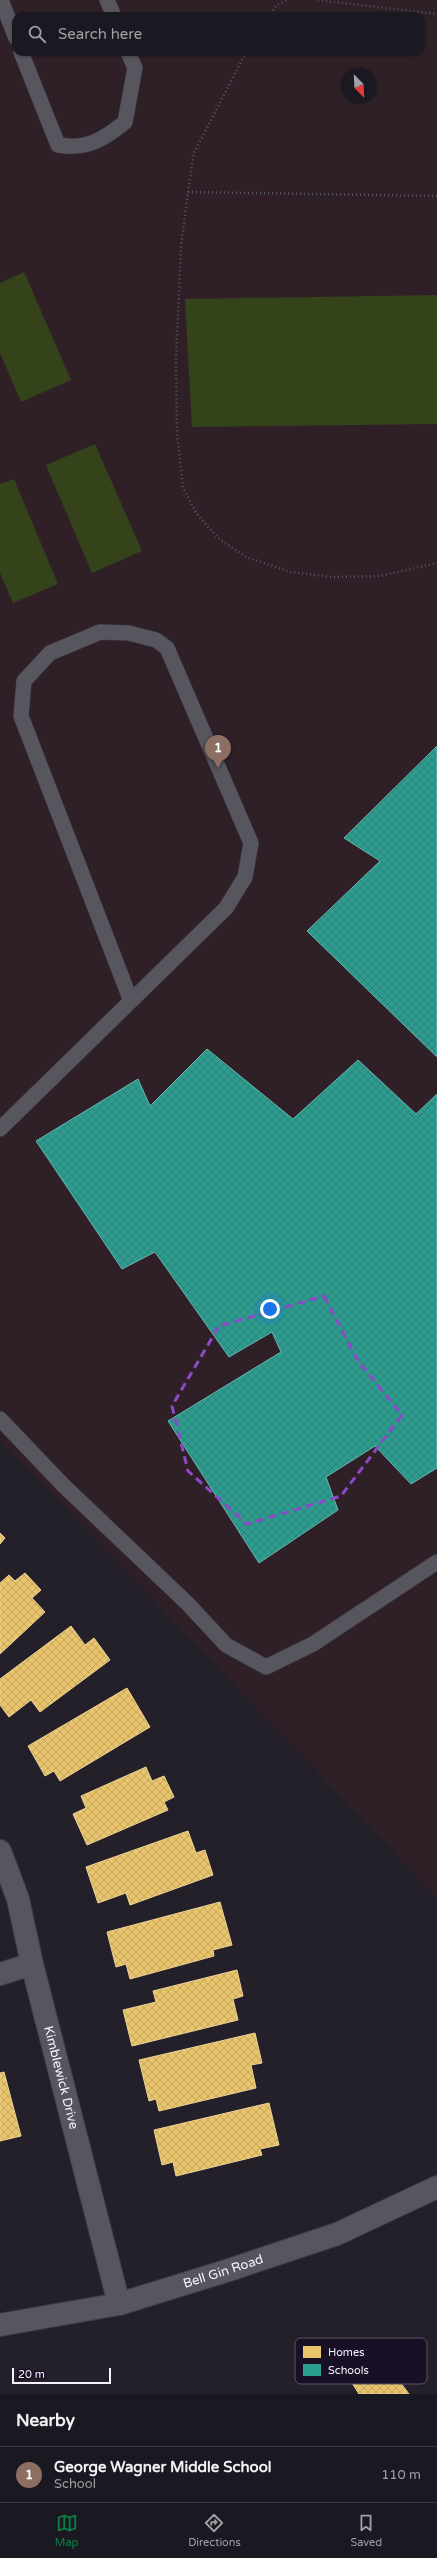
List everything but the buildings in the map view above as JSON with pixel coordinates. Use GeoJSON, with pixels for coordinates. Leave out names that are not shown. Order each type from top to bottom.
{"type":"FeatureCollection","features":[{"type":"Feature","properties":{"kind":"street","name":"Kimblewick Drive"},"geometry":{"type":"LineString","coordinates":[[0,1851],[18,1898],[32,1964],[119,2304]]}},
{"type":"Feature","properties":{"kind":"street"},"geometry":{"type":"LineString","coordinates":[[0,1974],[32,1964]]}},
{"type":"Feature","properties":{"kind":"street","name":"Bell Gin Road"},"geometry":{"type":"LineString","coordinates":[[0,2325],[119,2304],[337,2234],[437,2187]]}},
{"type":"Feature","properties":{"kind":"lane"},"geometry":{"type":"LineString","coordinates":[[1,0],[12,28]]}},
{"type":"Feature","properties":{"kind":"lane"},"geometry":{"type":"LineString","coordinates":[[107,0],[112,12]]}},
{"type":"Feature","properties":{"kind":"lane"},"geometry":{"type":"LineString","coordinates":[[24,56],[58,145],[76,148],[106,137],[125,122],[135,68],[130,56]]}},
{"type":"Feature","properties":{"kind":"lane"},"geometry":{"type":"LineString","coordinates":[[0,1129],[131,1001],[226,908],[245,877],[251,843],[167,648],[156,640],[129,633],[100,632],[50,652],[24,681],[21,716],[131,1001]]}},
{"type":"Feature","properties":{"kind":"lane"},"geometry":{"type":"LineString","coordinates":[[0,1419],[63,1485],[188,1604],[226,1645],[266,1667],[313,1644],[437,1562]]}},
{"type":"Feature","properties":{"kind":"path"},"geometry":{"type":"LineString","coordinates":[[271,12],[277,5],[287,0]]}},
{"type":"Feature","properties":{"kind":"path"},"geometry":{"type":"LineString","coordinates":[[318,0],[420,12]]}},
{"type":"Feature","properties":{"kind":"path"},"geometry":{"type":"LineString","coordinates":[[425,13],[437,14]]}},
{"type":"Feature","properties":{"kind":"path"},"geometry":{"type":"LineString","coordinates":[[244,56],[194,153],[180,246],[176,361],[177,432],[183,488],[197,514],[218,538],[246,557],[290,572],[332,577],[381,576],[437,563]]}},
{"type":"Feature","properties":{"kind":"path"},"geometry":{"type":"LineString","coordinates":[[188,192],[437,196]]}},
{"type":"Feature","properties":{"kind":"highlighted area"},"geometry":{"type":"Polygon","coordinates":[[[324,1296],[358,1361],[402,1415],[341,1496],[247,1524],[188,1471],[172,1406],[219,1326],[324,1296]]]}},
{"type":"Feature","properties":{"kind":"shaded area"},"geometry":{"type":"Polygon","coordinates":[[[0,0],[437,0],[437,1897],[0,1439],[0,0]]]}},
{"type":"Feature","properties":{"kind":"green space"},"geometry":{"type":"Polygon","coordinates":[[[24,272],[71,380],[21,402],[0,353],[0,283],[24,272]]]}},
{"type":"Feature","properties":{"kind":"green space"},"geometry":{"type":"Polygon","coordinates":[[[437,295],[437,424],[192,427],[185,299],[437,295]]]}},
{"type":"Feature","properties":{"kind":"green space"},"geometry":{"type":"Polygon","coordinates":[[[95,444],[142,551],[92,573],[46,465],[95,444]]]}},
{"type":"Feature","properties":{"kind":"green space"},"geometry":{"type":"Polygon","coordinates":[[[14,479],[58,584],[13,603],[0,573],[0,484],[14,479]]]}},
{"type":"Feature","properties":{"kind":"place","name":"George Wagner Middle School"},"geometry":{"type":"Point","coordinates":[218,768]}}]}
